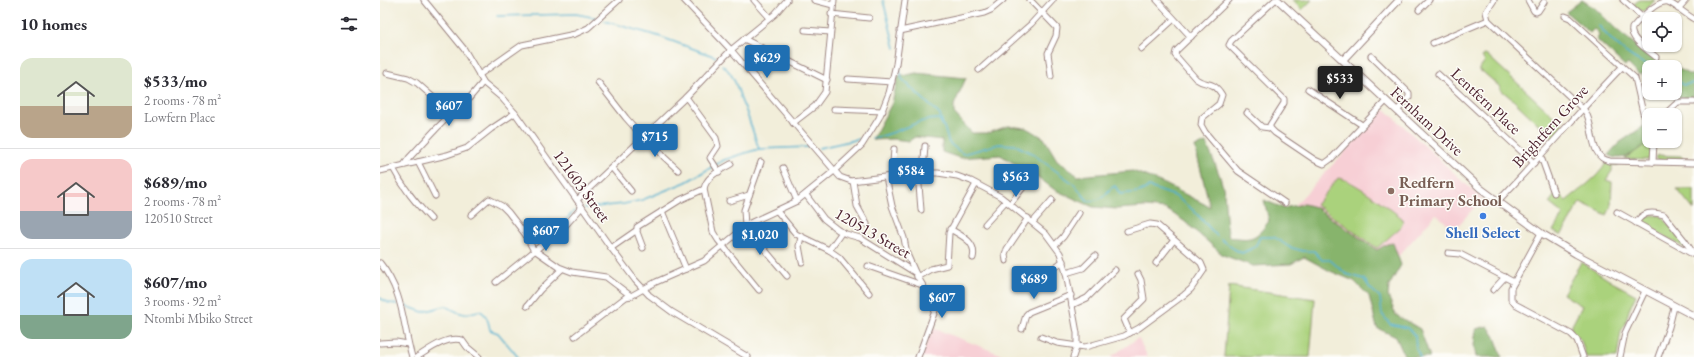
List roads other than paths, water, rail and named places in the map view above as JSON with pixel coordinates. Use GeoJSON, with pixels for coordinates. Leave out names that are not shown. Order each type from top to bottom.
{"type":"FeatureCollection","features":[{"type":"Feature","properties":{"kind":"street","name":"121603 Street"},"geometry":{"type":"LineString","coordinates":[[424,0],[464,49],[483,82],[502,98],[515,113],[611,248],[643,289],[672,312],[748,357]]}},
{"type":"Feature","properties":{"kind":"street"},"geometry":{"type":"LineString","coordinates":[[479,75],[522,45],[575,34],[588,28],[619,0]]}},
{"type":"Feature","properties":{"kind":"street"},"geometry":{"type":"LineString","coordinates":[[684,0],[731,50],[834,171],[844,179],[854,181],[920,172],[957,176],[976,184],[1008,202],[1033,222],[1055,245],[1063,261],[1071,295],[1077,333],[1077,345],[1073,357]]}},
{"type":"Feature","properties":{"kind":"street"},"geometry":{"type":"LineString","coordinates":[[754,0],[770,18]]}},
{"type":"Feature","properties":{"kind":"street"},"geometry":{"type":"LineString","coordinates":[[577,200],[686,97],[731,50],[770,18],[787,0]]}},
{"type":"Feature","properties":{"kind":"street"},"geometry":{"type":"LineString","coordinates":[[793,123],[809,111],[820,100],[825,92],[833,3],[814,0]]}},
{"type":"Feature","properties":{"kind":"street"},"geometry":{"type":"LineString","coordinates":[[575,336],[619,301],[704,261],[745,226],[757,218],[797,202],[806,196],[862,145],[883,111],[892,82],[905,0]]}},
{"type":"Feature","properties":{"kind":"street"},"geometry":{"type":"LineString","coordinates":[[900,31],[984,13],[991,10],[1003,0]]}},
{"type":"Feature","properties":{"kind":"street"},"geometry":{"type":"LineString","coordinates":[[1030,0],[1057,28],[1056,36],[1048,53],[1051,76]]}},
{"type":"Feature","properties":{"kind":"street"},"geometry":{"type":"LineString","coordinates":[[979,70],[1031,24],[1053,0]]}},
{"type":"Feature","properties":{"kind":"street"},"geometry":{"type":"LineString","coordinates":[[1157,0],[1173,20],[1190,37]]}},
{"type":"Feature","properties":{"kind":"street"},"geometry":{"type":"LineString","coordinates":[[1229,0],[1176,51],[1175,55],[1196,79],[1211,83],[1222,95],[1219,104],[1202,118],[1202,128],[1238,171],[1285,203]]}},
{"type":"Feature","properties":{"kind":"street"},"geometry":{"type":"LineString","coordinates":[[1270,128],[1271,122],[1284,104],[1284,99],[1229,46],[1231,41],[1279,0]]}},
{"type":"Feature","properties":{"kind":"street","name":"Fernham Drive"},"geometry":{"type":"LineString","coordinates":[[1279,0],[1386,101],[1497,202],[1541,233],[1674,307],[1694,316]]}},
{"type":"Feature","properties":{"kind":"street"},"geometry":{"type":"LineString","coordinates":[[1343,60],[1399,0]]}},
{"type":"Feature","properties":{"kind":"street"},"geometry":{"type":"LineString","coordinates":[[1419,10],[1428,0]]}},
{"type":"Feature","properties":{"kind":"street"},"geometry":{"type":"LineString","coordinates":[[1494,0],[1486,12],[1488,20],[1587,113],[1596,151],[1602,158],[1610,161],[1694,163]]}},
{"type":"Feature","properties":{"kind":"street"},"geometry":{"type":"LineString","coordinates":[[1528,0],[1536,12],[1544,2]]}},
{"type":"Feature","properties":{"kind":"street"},"geometry":{"type":"LineString","coordinates":[[1623,0],[1642,17],[1632,28],[1631,33],[1642,45]]}},
{"type":"Feature","properties":{"kind":"street"},"geometry":{"type":"LineString","coordinates":[[1678,9],[1686,0]]}},
{"type":"Feature","properties":{"kind":"street"},"geometry":{"type":"LineString","coordinates":[[1647,12],[1659,1],[1668,1],[1694,19]]}},
{"type":"Feature","properties":{"kind":"street"},"geometry":{"type":"LineString","coordinates":[[832,14],[869,18]]}},
{"type":"Feature","properties":{"kind":"street"},"geometry":{"type":"LineString","coordinates":[[1565,16],[1570,18],[1636,80],[1642,108]]}},
{"type":"Feature","properties":{"kind":"street"},"geometry":{"type":"LineString","coordinates":[[1141,49],[1173,20]]}},
{"type":"Feature","properties":{"kind":"street"},"geometry":{"type":"LineString","coordinates":[[1433,43],[1488,20]]}},
{"type":"Feature","properties":{"kind":"street"},"geometry":{"type":"LineString","coordinates":[[805,30],[830,32]]}},
{"type":"Feature","properties":{"kind":"street"},"geometry":{"type":"LineString","coordinates":[[744,39],[827,80]]}},
{"type":"Feature","properties":{"kind":"street"},"geometry":{"type":"LineString","coordinates":[[1650,52],[1656,57]]}},
{"type":"Feature","properties":{"kind":"street"},"geometry":{"type":"LineString","coordinates":[[1371,56],[1409,93],[1409,96],[1397,110]]}},
{"type":"Feature","properties":{"kind":"street","name":"Brightfern Grove"},"geometry":{"type":"LineString","coordinates":[[1497,202],[1541,156],[1582,107],[1622,66]]}},
{"type":"Feature","properties":{"kind":"street"},"geometry":{"type":"LineString","coordinates":[[387,73],[408,78],[417,83],[434,98],[444,104],[453,114]]}},
{"type":"Feature","properties":{"kind":"street","name":"Lentfern Place"},"geometry":{"type":"LineString","coordinates":[[1438,74],[1534,163]]}},
{"type":"Feature","properties":{"kind":"street"},"geometry":{"type":"LineString","coordinates":[[848,79],[892,82]]}},
{"type":"Feature","properties":{"kind":"street"},"geometry":{"type":"LineString","coordinates":[[404,165],[436,129],[461,108],[483,82]]}},
{"type":"Feature","properties":{"kind":"street"},"geometry":{"type":"LineString","coordinates":[[598,82],[626,118],[645,135],[664,157],[678,170]]}},
{"type":"Feature","properties":{"kind":"street"},"geometry":{"type":"LineString","coordinates":[[1308,89],[1362,125]]}},
{"type":"Feature","properties":{"kind":"street"},"geometry":{"type":"LineString","coordinates":[[686,97],[718,142],[717,150],[712,160],[717,170]]}},
{"type":"Feature","properties":{"kind":"street"},"geometry":{"type":"LineString","coordinates":[[1247,113],[1262,127],[1270,128],[1308,156],[1324,164],[1331,159],[1386,101]]}},
{"type":"Feature","properties":{"kind":"street"},"geometry":{"type":"LineString","coordinates":[[1672,108],[1678,102],[1694,102]]}},
{"type":"Feature","properties":{"kind":"street"},"geometry":{"type":"LineString","coordinates":[[834,109],[883,111]]}},
{"type":"Feature","properties":{"kind":"street"},"geometry":{"type":"LineString","coordinates":[[380,171],[447,155],[466,148],[515,113]]}},
{"type":"Feature","properties":{"kind":"street"},"geometry":{"type":"LineString","coordinates":[[921,210],[920,172],[926,146]]}},
{"type":"Feature","properties":{"kind":"street"},"geometry":{"type":"LineString","coordinates":[[1653,162],[1654,148]]}},
{"type":"Feature","properties":{"kind":"street"},"geometry":{"type":"LineString","coordinates":[[892,176],[894,149]]}},
{"type":"Feature","properties":{"kind":"street"},"geometry":{"type":"LineString","coordinates":[[1541,156],[1554,193]]}},
{"type":"Feature","properties":{"kind":"street"},"geometry":{"type":"LineString","coordinates":[[418,162],[435,196]]}},
{"type":"Feature","properties":{"kind":"street"},"geometry":{"type":"LineString","coordinates":[[761,162],[744,214],[745,226],[787,276]]}},
{"type":"Feature","properties":{"kind":"street"},"geometry":{"type":"LineString","coordinates":[[731,164],[717,170],[708,180],[704,189],[713,232],[759,290]]}},
{"type":"Feature","properties":{"kind":"street"},"geometry":{"type":"LineString","coordinates":[[393,168],[401,184],[413,200],[431,219]]}},
{"type":"Feature","properties":{"kind":"street"},"geometry":{"type":"LineString","coordinates":[[612,168],[631,191]]}},
{"type":"Feature","properties":{"kind":"street"},"geometry":{"type":"LineString","coordinates":[[783,168],[797,202]]}},
{"type":"Feature","properties":{"kind":"street"},"geometry":{"type":"LineString","coordinates":[[886,177],[895,216],[904,238],[907,254],[916,274],[936,308],[918,357]]}},
{"type":"Feature","properties":{"kind":"street"},"geometry":{"type":"LineString","coordinates":[[985,224],[1029,180]]}},
{"type":"Feature","properties":{"kind":"street"},"geometry":{"type":"LineString","coordinates":[[854,181],[857,206],[868,224]]}},
{"type":"Feature","properties":{"kind":"street"},"geometry":{"type":"LineString","coordinates":[[916,274],[947,264],[948,237],[950,229],[976,184]]}},
{"type":"Feature","properties":{"kind":"street"},"geometry":{"type":"LineString","coordinates":[[611,248],[637,230],[639,225],[704,189]]}},
{"type":"Feature","properties":{"kind":"street"},"geometry":{"type":"LineString","coordinates":[[729,201],[749,195]]}},
{"type":"Feature","properties":{"kind":"street","name":"120513 Street"},"geometry":{"type":"LineString","coordinates":[[806,196],[824,219],[842,232],[860,238],[916,274]]}},
{"type":"Feature","properties":{"kind":"street"},"geometry":{"type":"LineString","coordinates":[[471,215],[489,199],[502,206],[533,249],[562,269],[586,275],[606,277],[631,296]]}},
{"type":"Feature","properties":{"kind":"street"},"geometry":{"type":"LineString","coordinates":[[1033,222],[1052,200]]}},
{"type":"Feature","properties":{"kind":"street"},"geometry":{"type":"LineString","coordinates":[[496,282],[564,227],[582,206]]}},
{"type":"Feature","properties":{"kind":"street"},"geometry":{"type":"LineString","coordinates":[[777,210],[790,227],[801,237],[829,250],[839,257],[870,293]]}},
{"type":"Feature","properties":{"kind":"street"},"geometry":{"type":"LineString","coordinates":[[662,211],[686,269]]}},
{"type":"Feature","properties":{"kind":"street"},"geometry":{"type":"LineString","coordinates":[[1617,212],[1693,254]]}},
{"type":"Feature","properties":{"kind":"street"},"geometry":{"type":"LineString","coordinates":[[1055,245],[1079,213]]}},
{"type":"Feature","properties":{"kind":"street"},"geometry":{"type":"LineString","coordinates":[[1636,223],[1641,215],[1646,213],[1664,215],[1685,241],[1693,254]]}},
{"type":"Feature","properties":{"kind":"street"},"geometry":{"type":"LineString","coordinates":[[1006,261],[1007,249],[1028,218]]}},
{"type":"Feature","properties":{"kind":"street"},"geometry":{"type":"LineString","coordinates":[[1041,337],[1057,343],[1090,347],[1130,334],[1184,295],[1191,289],[1203,272],[1201,263],[1155,224],[1127,231]]}},
{"type":"Feature","properties":{"kind":"street"},"geometry":{"type":"LineString","coordinates":[[950,229],[972,244],[975,250],[973,258]]}},
{"type":"Feature","properties":{"kind":"street"},"geometry":{"type":"LineString","coordinates":[[637,230],[643,248]]}},
{"type":"Feature","properties":{"kind":"street"},"geometry":{"type":"LineString","coordinates":[[829,250],[842,232]]}},
{"type":"Feature","properties":{"kind":"street"},"geometry":{"type":"LineString","coordinates":[[1541,233],[1514,282],[1510,292],[1511,299],[1513,302],[1574,336],[1580,346],[1583,357]]}},
{"type":"Feature","properties":{"kind":"street"},"geometry":{"type":"LineString","coordinates":[[801,237],[799,246],[802,262]]}},
{"type":"Feature","properties":{"kind":"street"},"geometry":{"type":"LineString","coordinates":[[1156,263],[1174,240]]}},
{"type":"Feature","properties":{"kind":"street"},"geometry":{"type":"LineString","coordinates":[[1448,253],[1460,254],[1514,282]]}},
{"type":"Feature","properties":{"kind":"street"},"geometry":{"type":"LineString","coordinates":[[1066,273],[1083,268],[1095,256]]}},
{"type":"Feature","properties":{"kind":"street"},"geometry":{"type":"LineString","coordinates":[[1039,279],[1063,261]]}},
{"type":"Feature","properties":{"kind":"street"},"geometry":{"type":"LineString","coordinates":[[380,263],[392,280],[400,300],[408,344],[412,357]]}},
{"type":"Feature","properties":{"kind":"street"},"geometry":{"type":"LineString","coordinates":[[868,266],[922,285]]}},
{"type":"Feature","properties":{"kind":"street"},"geometry":{"type":"LineString","coordinates":[[527,306],[540,290],[562,269]]}},
{"type":"Feature","properties":{"kind":"street"},"geometry":{"type":"LineString","coordinates":[[1072,305],[1087,298],[1115,270]]}},
{"type":"Feature","properties":{"kind":"street"},"geometry":{"type":"LineString","coordinates":[[1130,334],[1124,319],[1144,299],[1141,280],[1138,274]]}},
{"type":"Feature","properties":{"kind":"street"},"geometry":{"type":"LineString","coordinates":[[1493,290],[1505,277]]}},
{"type":"Feature","properties":{"kind":"street"},"geometry":{"type":"LineString","coordinates":[[1620,357],[1625,333],[1645,291]]}},
{"type":"Feature","properties":{"kind":"street"},"geometry":{"type":"LineString","coordinates":[[1022,329],[1026,315],[1030,312],[1071,295]]}},
{"type":"Feature","properties":{"kind":"street"},"geometry":{"type":"LineString","coordinates":[[1658,357],[1670,327],[1674,307]]}},
{"type":"Feature","properties":{"kind":"street"},"geometry":{"type":"LineString","coordinates":[[416,357],[443,341],[458,339],[462,340],[467,347],[479,357]]}},
{"type":"Feature","properties":{"kind":"street"},"geometry":{"type":"LineString","coordinates":[[380,343],[396,342],[408,344]]}},
{"type":"Feature","properties":{"kind":"waterway"},"geometry":{"type":"LineString","coordinates":[[883,0],[895,48]]}},
{"type":"Feature","properties":{"kind":"waterway"},"geometry":{"type":"LineString","coordinates":[[497,16],[576,14],[597,18]]}},
{"type":"Feature","properties":{"kind":"waterway"},"geometry":{"type":"LineString","coordinates":[[604,21],[658,36],[716,57]]}},
{"type":"Feature","properties":{"kind":"waterway"},"geometry":{"type":"LineString","coordinates":[[1599,26],[1623,51],[1642,62]]}},
{"type":"Feature","properties":{"kind":"waterway"},"geometry":{"type":"LineString","coordinates":[[722,65],[728,70],[735,81],[759,149]]}},
{"type":"Feature","properties":{"kind":"waterway"},"geometry":{"type":"LineString","coordinates":[[899,66],[902,79],[940,115],[943,125]]}},
{"type":"Feature","properties":{"kind":"waterway"},"geometry":{"type":"LineString","coordinates":[[1682,84],[1694,83]]}},
{"type":"Feature","properties":{"kind":"waterway"},"geometry":{"type":"LineString","coordinates":[[872,138],[881,137],[922,121],[939,119],[944,127],[949,143],[963,154],[999,144],[1015,145],[1030,152],[1074,184],[1088,201],[1101,198],[1115,186],[1120,194],[1139,192],[1149,187],[1175,196],[1193,210],[1217,236]]}},
{"type":"Feature","properties":{"kind":"waterway"},"geometry":{"type":"LineString","coordinates":[[819,148],[859,139]]}},
{"type":"Feature","properties":{"kind":"waterway"},"geometry":{"type":"LineString","coordinates":[[585,208],[624,204],[642,200],[686,182],[724,160],[759,149],[810,147]]}},
{"type":"Feature","properties":{"kind":"waterway"},"geometry":{"type":"LineString","coordinates":[[558,228],[574,211]]}},
{"type":"Feature","properties":{"kind":"waterway"},"geometry":{"type":"LineString","coordinates":[[1221,239],[1242,253],[1255,247],[1260,237],[1274,237],[1289,247],[1303,251],[1314,251],[1322,260],[1330,260],[1346,274],[1364,279],[1370,288],[1380,297],[1382,314],[1390,324],[1408,328],[1415,336],[1416,348],[1420,357]]}},
{"type":"Feature","properties":{"kind":"waterway"},"geometry":{"type":"LineString","coordinates":[[380,298],[389,303],[397,304]]}},
{"type":"Feature","properties":{"kind":"waterway"},"geometry":{"type":"LineString","coordinates":[[406,306],[423,312],[445,306],[463,314],[477,311],[482,312],[487,319],[490,330],[498,333],[518,357]]}},
{"type":"Feature","properties":{"kind":"place","name":"Redfern Primary School"},"geometry":{"type":"Point","coordinates":[1391,191]}},
{"type":"Feature","properties":{"kind":"place","name":"Shell Select"},"geometry":{"type":"Point","coordinates":[1483,216]}}]}
